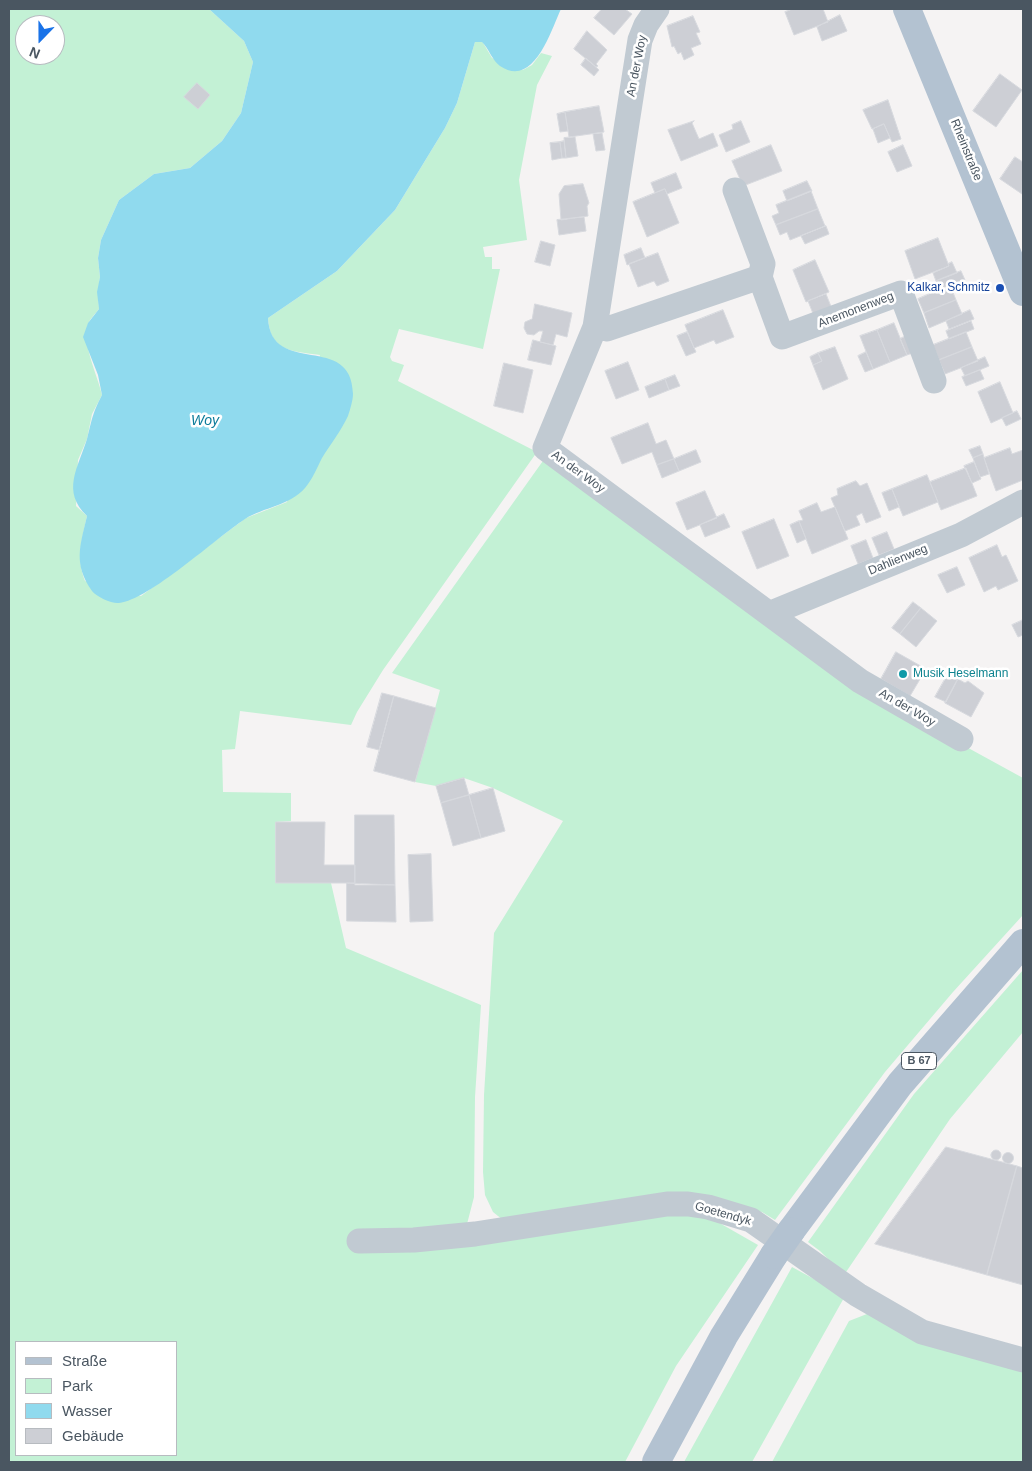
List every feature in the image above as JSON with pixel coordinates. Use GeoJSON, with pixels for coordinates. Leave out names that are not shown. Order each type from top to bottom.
{"type":"FeatureCollection","features":[{"type":"Feature","properties":{"kind":"main road","name":"Rheinstraße"},"geometry":{"type":"LineString","coordinates":[[907,9],[1023,292]]}},
{"type":"Feature","properties":{"kind":"main road","name":"B 67"},"geometry":{"type":"LineString","coordinates":[[656,1462],[724,1336],[774,1255],[900,1084],[1023,943]]}},
{"type":"Feature","properties":{"kind":"street","name":"An der Woy"},"geometry":{"type":"LineString","coordinates":[[657,9],[640,40],[595,326],[546,448],[771,613],[860,681],[961,739]]}},
{"type":"Feature","properties":{"kind":"street","name":"Anemonenweg"},"geometry":{"type":"LineString","coordinates":[[735,190],[763,264],[760,278],[782,338],[901,293],[934,381]]}},
{"type":"Feature","properties":{"kind":"street"},"geometry":{"type":"LineString","coordinates":[[595,326],[607,329],[760,278]]}},
{"type":"Feature","properties":{"kind":"street","name":"Dahlienweg"},"geometry":{"type":"LineString","coordinates":[[771,613],[961,534],[1023,502]]}},
{"type":"Feature","properties":{"kind":"street","name":"Goetendyk"},"geometry":{"type":"LineString","coordinates":[[359,1241],[414,1240],[475,1234],[667,1204],[708,1207],[752,1220],[858,1294],[922,1332],[1023,1360]]}},
{"type":"Feature","properties":{"kind":"green space"},"geometry":{"type":"Polygon","coordinates":[[[9,9],[209,9],[244,41],[253,62],[241,113],[222,141],[190,168],[154,174],[119,200],[101,240],[98,258],[100,277],[98,292],[99,309],[89,322],[87,339],[102,395],[92,414],[87,439],[78,460],[76,506],[87,516],[80,556],[85,581],[141,596],[246,518],[287,502],[320,355],[284,348],[278,344],[273,338],[268,318],[337,271],[395,210],[445,128],[457,103],[475,42],[482,41],[492,58],[523,70],[532,65],[541,53],[552,56],[537,85],[519,180],[527,240],[483,247],[485,257],[492,257],[492,269],[500,269],[483,349],[399,329],[390,357],[392,361],[404,365],[398,381],[537,452],[383,670],[351,725],[240,711],[235,749],[222,750],[223,792],[291,793],[291,821],[276,822],[276,883],[331,883],[346,948],[481,1005],[475,1097],[474,1197],[467,1224],[665,1210],[709,1217],[758,1245],[676,1366],[625,1462],[9,1462],[9,9]]]}},
{"type":"Feature","properties":{"kind":"green space"},"geometry":{"type":"Polygon","coordinates":[[[545,458],[857,687],[1023,778],[1023,915],[953,992],[885,1072],[775,1220],[762,1212],[717,1201],[503,1220],[493,1212],[485,1195],[483,1172],[484,1095],[494,933],[563,821],[493,788],[464,778],[436,786],[415,782],[440,690],[392,673],[545,458]]]}},
{"type":"Feature","properties":{"kind":"green space"},"geometry":{"type":"Polygon","coordinates":[[[1023,970],[1023,1032],[950,1119],[844,1275],[808,1242],[914,1094],[1023,970]]]}},
{"type":"Feature","properties":{"kind":"green space"},"geometry":{"type":"Polygon","coordinates":[[[792,1267],[845,1296],[752,1462],[684,1462],[792,1267]]]}},
{"type":"Feature","properties":{"kind":"green space"},"geometry":{"type":"Polygon","coordinates":[[[872,1312],[1023,1369],[1023,1462],[772,1462],[849,1321],[872,1312]]]}},
{"type":"Feature","properties":{"kind":"water","name":"Woy"},"geometry":{"type":"Polygon","coordinates":[[[209,9],[561,9],[540,54],[532,64],[522,70],[512,71],[500,66],[482,42],[475,42],[457,103],[445,128],[395,210],[337,271],[268,318],[272,336],[282,346],[296,352],[326,358],[340,364],[349,375],[353,394],[348,416],[308,485],[292,499],[245,519],[147,591],[132,599],[116,603],[97,596],[92,591],[82,572],[80,563],[80,546],[87,516],[79,507],[75,498],[74,479],[94,412],[102,395],[98,375],[83,337],[88,323],[99,309],[97,292],[100,277],[98,258],[101,240],[119,200],[154,174],[190,168],[222,141],[241,113],[253,62],[244,41],[209,9]]]}},
{"type":"Feature","properties":{"kind":"building"},"geometry":{"type":"Polygon","coordinates":[[[602,9],[625,9],[632,14],[614,35],[594,18],[602,9]]]}},
{"type":"Feature","properties":{"kind":"building"},"geometry":{"type":"Polygon","coordinates":[[[793,9],[823,9],[828,22],[794,35],[785,12],[793,9]]]}},
{"type":"Feature","properties":{"kind":"building"},"geometry":{"type":"Polygon","coordinates":[[[840,15],[847,31],[822,41],[817,27],[840,15]]]}},
{"type":"Feature","properties":{"kind":"building"},"geometry":{"type":"Polygon","coordinates":[[[693,16],[700,32],[696,33],[701,44],[691,48],[694,55],[684,60],[681,52],[678,54],[674,46],[672,47],[667,26],[693,16]]]}},
{"type":"Feature","properties":{"kind":"building"},"geometry":{"type":"Polygon","coordinates":[[[587,31],[607,50],[596,64],[598,66],[596,67],[574,49],[587,31]]]}},
{"type":"Feature","properties":{"kind":"building"},"geometry":{"type":"Polygon","coordinates":[[[586,58],[599,70],[594,76],[581,65],[586,58]]]}},
{"type":"Feature","properties":{"kind":"building"},"geometry":{"type":"Polygon","coordinates":[[[1000,74],[1022,90],[996,127],[973,111],[1000,74]]]}},
{"type":"Feature","properties":{"kind":"building"},"geometry":{"type":"Polygon","coordinates":[[[197,83],[210,95],[198,109],[184,97],[197,83]]]}},
{"type":"Feature","properties":{"kind":"building"},"geometry":{"type":"Polygon","coordinates":[[[888,100],[901,139],[892,142],[884,124],[872,129],[863,110],[888,100]]]}},
{"type":"Feature","properties":{"kind":"building"},"geometry":{"type":"Polygon","coordinates":[[[599,106],[604,132],[569,137],[565,112],[599,106]]]}},
{"type":"Feature","properties":{"kind":"building"},"geometry":{"type":"Polygon","coordinates":[[[565,112],[568,131],[560,132],[557,114],[565,112]]]}},
{"type":"Feature","properties":{"kind":"building"},"geometry":{"type":"Polygon","coordinates":[[[694,121],[692,123],[699,139],[713,133],[718,146],[681,161],[668,130],[694,121]]]}},
{"type":"Feature","properties":{"kind":"building"},"geometry":{"type":"Polygon","coordinates":[[[741,121],[750,142],[726,152],[719,135],[733,129],[732,125],[741,121]]]}},
{"type":"Feature","properties":{"kind":"building"},"geometry":{"type":"Polygon","coordinates":[[[884,124],[890,138],[878,143],[873,129],[884,124]]]}},
{"type":"Feature","properties":{"kind":"building"},"geometry":{"type":"Polygon","coordinates":[[[602,133],[605,150],[596,151],[593,134],[602,133]]]}},
{"type":"Feature","properties":{"kind":"building"},"geometry":{"type":"Polygon","coordinates":[[[575,137],[578,156],[566,158],[564,138],[575,137]]]}},
{"type":"Feature","properties":{"kind":"building"},"geometry":{"type":"Polygon","coordinates":[[[564,141],[566,158],[562,158],[560,142],[564,141]]]}},
{"type":"Feature","properties":{"kind":"building"},"geometry":{"type":"Polygon","coordinates":[[[560,142],[562,158],[552,160],[550,143],[560,142]]]}},
{"type":"Feature","properties":{"kind":"building"},"geometry":{"type":"Polygon","coordinates":[[[771,145],[782,171],[743,186],[732,161],[771,145]]]}},
{"type":"Feature","properties":{"kind":"building"},"geometry":{"type":"Polygon","coordinates":[[[903,145],[912,166],[897,172],[888,152],[903,145]]]}},
{"type":"Feature","properties":{"kind":"building"},"geometry":{"type":"Polygon","coordinates":[[[1015,157],[1023,162],[1022,194],[1000,179],[1015,157]]]}},
{"type":"Feature","properties":{"kind":"building"},"geometry":{"type":"Polygon","coordinates":[[[676,173],[682,188],[667,194],[665,189],[655,193],[651,183],[676,173]]]}},
{"type":"Feature","properties":{"kind":"building"},"geometry":{"type":"Polygon","coordinates":[[[807,181],[812,191],[787,201],[783,191],[807,181]]]}},
{"type":"Feature","properties":{"kind":"building"},"geometry":{"type":"Polygon","coordinates":[[[583,184],[589,203],[587,206],[588,216],[561,220],[559,194],[564,186],[583,184]]]}},
{"type":"Feature","properties":{"kind":"building"},"geometry":{"type":"Polygon","coordinates":[[[665,189],[679,223],[647,237],[633,202],[665,189]]]}},
{"type":"Feature","properties":{"kind":"building"},"geometry":{"type":"Polygon","coordinates":[[[811,191],[818,209],[776,225],[772,216],[779,213],[776,205],[811,191]]]}},
{"type":"Feature","properties":{"kind":"building"},"geometry":{"type":"Polygon","coordinates":[[[818,209],[825,226],[790,240],[787,232],[780,235],[776,225],[818,209]]]}},
{"type":"Feature","properties":{"kind":"building"},"geometry":{"type":"Polygon","coordinates":[[[584,217],[586,231],[559,235],[557,220],[584,217]]]}},
{"type":"Feature","properties":{"kind":"building"},"geometry":{"type":"Polygon","coordinates":[[[826,226],[829,234],[805,244],[801,236],[826,226]]]}},
{"type":"Feature","properties":{"kind":"building"},"geometry":{"type":"Polygon","coordinates":[[[938,238],[949,266],[915,279],[905,251],[938,238]]]}},
{"type":"Feature","properties":{"kind":"building"},"geometry":{"type":"Polygon","coordinates":[[[541,241],[555,245],[550,266],[535,262],[541,241]]]}},
{"type":"Feature","properties":{"kind":"building"},"geometry":{"type":"Polygon","coordinates":[[[641,248],[645,258],[627,265],[624,255],[641,248]]]}},
{"type":"Feature","properties":{"kind":"building"},"geometry":{"type":"Polygon","coordinates":[[[658,253],[669,281],[657,286],[654,281],[638,287],[629,264],[658,253]]]}},
{"type":"Feature","properties":{"kind":"building"},"geometry":{"type":"Polygon","coordinates":[[[815,260],[829,292],[806,302],[793,270],[815,260]]]}},
{"type":"Feature","properties":{"kind":"building"},"geometry":{"type":"Polygon","coordinates":[[[952,262],[957,273],[936,281],[933,273],[949,266],[948,264],[952,262]]]}},
{"type":"Feature","properties":{"kind":"building"},"geometry":{"type":"Polygon","coordinates":[[[961,271],[965,280],[940,290],[936,281],[961,271]]]}},
{"type":"Feature","properties":{"kind":"building"},"geometry":{"type":"Polygon","coordinates":[[[950,285],[956,300],[924,313],[918,299],[950,285]]]}},
{"type":"Feature","properties":{"kind":"building"},"geometry":{"type":"Polygon","coordinates":[[[826,294],[832,309],[814,316],[808,301],[826,294]]]}},
{"type":"Feature","properties":{"kind":"building"},"geometry":{"type":"Polygon","coordinates":[[[956,300],[962,314],[929,328],[924,313],[956,300]]]}},
{"type":"Feature","properties":{"kind":"building"},"geometry":{"type":"Polygon","coordinates":[[[535,304],[572,313],[567,337],[556,334],[553,345],[540,342],[543,331],[539,331],[534,335],[527,334],[524,328],[525,322],[532,319],[535,304]]]}},
{"type":"Feature","properties":{"kind":"building"},"geometry":{"type":"Polygon","coordinates":[[[723,310],[734,337],[716,344],[714,340],[694,348],[685,325],[723,310]]]}},
{"type":"Feature","properties":{"kind":"building"},"geometry":{"type":"Polygon","coordinates":[[[970,310],[974,319],[949,329],[946,321],[970,310]]]}},
{"type":"Feature","properties":{"kind":"building"},"geometry":{"type":"Polygon","coordinates":[[[971,321],[974,329],[949,339],[946,331],[971,321]]]}},
{"type":"Feature","properties":{"kind":"building"},"geometry":{"type":"Polygon","coordinates":[[[894,323],[907,355],[890,362],[877,330],[894,323]]]}},
{"type":"Feature","properties":{"kind":"building"},"geometry":{"type":"Polygon","coordinates":[[[877,330],[890,362],[873,369],[860,336],[877,330]]]}},
{"type":"Feature","properties":{"kind":"building"},"geometry":{"type":"Polygon","coordinates":[[[687,332],[696,352],[686,356],[677,336],[687,332]]]}},
{"type":"Feature","properties":{"kind":"building"},"geometry":{"type":"Polygon","coordinates":[[[966,332],[972,347],[939,360],[933,345],[966,332]]]}},
{"type":"Feature","properties":{"kind":"building"},"geometry":{"type":"Polygon","coordinates":[[[908,335],[915,352],[907,355],[900,339],[908,335]]]}},
{"type":"Feature","properties":{"kind":"building"},"geometry":{"type":"Polygon","coordinates":[[[533,340],[556,346],[551,365],[528,360],[533,340]]]}},
{"type":"Feature","properties":{"kind":"building"},"geometry":{"type":"Polygon","coordinates":[[[835,347],[848,379],[823,390],[813,365],[822,361],[818,353],[835,347]]]}},
{"type":"Feature","properties":{"kind":"building"},"geometry":{"type":"Polygon","coordinates":[[[972,347],[978,361],[945,374],[939,360],[972,347]]]}},
{"type":"Feature","properties":{"kind":"building"},"geometry":{"type":"Polygon","coordinates":[[[866,352],[873,369],[865,372],[858,356],[866,352]]]}},
{"type":"Feature","properties":{"kind":"building"},"geometry":{"type":"Polygon","coordinates":[[[818,353],[822,361],[813,365],[810,357],[818,353]]]}},
{"type":"Feature","properties":{"kind":"building"},"geometry":{"type":"Polygon","coordinates":[[[985,357],[989,366],[965,376],[961,368],[985,357]]]}},
{"type":"Feature","properties":{"kind":"building"},"geometry":{"type":"Polygon","coordinates":[[[628,362],[639,390],[616,399],[605,371],[628,362]]]}},
{"type":"Feature","properties":{"kind":"building"},"geometry":{"type":"Polygon","coordinates":[[[504,363],[533,370],[523,413],[494,406],[504,363]]]}},
{"type":"Feature","properties":{"kind":"building"},"geometry":{"type":"Polygon","coordinates":[[[980,370],[984,379],[966,386],[962,377],[980,370]]]}},
{"type":"Feature","properties":{"kind":"building"},"geometry":{"type":"Polygon","coordinates":[[[675,375],[680,386],[669,390],[665,379],[675,375]]]}},
{"type":"Feature","properties":{"kind":"building"},"geometry":{"type":"Polygon","coordinates":[[[665,379],[669,390],[649,398],[645,387],[665,379]]]}},
{"type":"Feature","properties":{"kind":"building"},"geometry":{"type":"Polygon","coordinates":[[[1000,382],[1013,413],[991,423],[978,392],[1000,382]]]}},
{"type":"Feature","properties":{"kind":"building"},"geometry":{"type":"Polygon","coordinates":[[[1017,411],[1021,419],[1006,426],[1002,418],[1017,411]]]}},
{"type":"Feature","properties":{"kind":"building"},"geometry":{"type":"Polygon","coordinates":[[[648,423],[656,444],[666,440],[674,459],[657,465],[652,452],[622,464],[611,438],[648,423]]]}},
{"type":"Feature","properties":{"kind":"building"},"geometry":{"type":"Polygon","coordinates":[[[980,446],[983,454],[973,458],[969,450],[980,446]]]}},
{"type":"Feature","properties":{"kind":"building"},"geometry":{"type":"Polygon","coordinates":[[[1010,448],[1012,454],[1023,450],[1023,480],[996,491],[984,458],[1010,448]]]}},
{"type":"Feature","properties":{"kind":"building"},"geometry":{"type":"Polygon","coordinates":[[[696,450],[701,462],[679,471],[674,459],[696,450]]]}},
{"type":"Feature","properties":{"kind":"building"},"geometry":{"type":"Polygon","coordinates":[[[983,454],[989,474],[980,477],[973,458],[983,454]]]}},
{"type":"Feature","properties":{"kind":"building"},"geometry":{"type":"Polygon","coordinates":[[[674,459],[679,471],[662,478],[657,465],[674,459]]]}},
{"type":"Feature","properties":{"kind":"building"},"geometry":{"type":"Polygon","coordinates":[[[974,462],[981,479],[972,483],[964,466],[974,462]]]}},
{"type":"Feature","properties":{"kind":"building"},"geometry":{"type":"Polygon","coordinates":[[[966,468],[977,496],[941,510],[930,482],[966,468]]]}},
{"type":"Feature","properties":{"kind":"building"},"geometry":{"type":"Polygon","coordinates":[[[927,475],[938,502],[903,516],[892,489],[927,475]]]}},
{"type":"Feature","properties":{"kind":"building"},"geometry":{"type":"Polygon","coordinates":[[[856,481],[860,486],[867,483],[881,517],[866,523],[862,513],[856,516],[860,525],[845,531],[831,498],[838,495],[837,489],[856,481]]]}},
{"type":"Feature","properties":{"kind":"building"},"geometry":{"type":"Polygon","coordinates":[[[892,489],[899,507],[889,511],[882,493],[892,489]]]}},
{"type":"Feature","properties":{"kind":"building"},"geometry":{"type":"Polygon","coordinates":[[[705,491],[717,518],[687,530],[676,503],[705,491]]]}},
{"type":"Feature","properties":{"kind":"building"},"geometry":{"type":"Polygon","coordinates":[[[817,503],[821,512],[835,507],[848,539],[812,554],[799,521],[803,520],[799,511],[817,503]]]}},
{"type":"Feature","properties":{"kind":"building"},"geometry":{"type":"Polygon","coordinates":[[[724,514],[730,527],[705,537],[700,525],[724,514]]]}},
{"type":"Feature","properties":{"kind":"building"},"geometry":{"type":"Polygon","coordinates":[[[774,519],[789,556],[757,569],[742,532],[774,519]]]}},
{"type":"Feature","properties":{"kind":"building"},"geometry":{"type":"Polygon","coordinates":[[[799,521],[806,539],[797,543],[790,525],[799,521]]]}},
{"type":"Feature","properties":{"kind":"building"},"geometry":{"type":"Polygon","coordinates":[[[887,532],[894,549],[879,555],[872,538],[887,532]]]}},
{"type":"Feature","properties":{"kind":"building"},"geometry":{"type":"Polygon","coordinates":[[[866,540],[873,558],[858,564],[851,546],[866,540]]]}},
{"type":"Feature","properties":{"kind":"building"},"geometry":{"type":"Polygon","coordinates":[[[997,545],[1002,557],[1006,555],[1018,581],[998,590],[996,586],[984,592],[969,558],[997,545]]]}},
{"type":"Feature","properties":{"kind":"building"},"geometry":{"type":"Polygon","coordinates":[[[957,567],[965,585],[947,593],[938,575],[957,567]]]}},
{"type":"Feature","properties":{"kind":"building"},"geometry":{"type":"Polygon","coordinates":[[[913,602],[921,608],[900,634],[892,628],[913,602]]]}},
{"type":"Feature","properties":{"kind":"building"},"geometry":{"type":"Polygon","coordinates":[[[921,608],[937,621],[916,647],[900,634],[921,608]]]}},
{"type":"Feature","properties":{"kind":"building"},"geometry":{"type":"Polygon","coordinates":[[[1023,620],[1023,635],[1018,637],[1012,625],[1023,620]]]}},
{"type":"Feature","properties":{"kind":"building","name":"Musik Heselmann"},"geometry":{"type":"Polygon","coordinates":[[[896,652],[926,669],[910,696],[881,679],[896,652]]]}},
{"type":"Feature","properties":{"kind":"building"},"geometry":{"type":"Polygon","coordinates":[[[948,674],[958,679],[946,702],[935,697],[948,674]]]}},
{"type":"Feature","properties":{"kind":"building"},"geometry":{"type":"Polygon","coordinates":[[[958,679],[965,683],[968,681],[984,693],[971,717],[945,703],[958,679]]]}},
{"type":"Feature","properties":{"kind":"building"},"geometry":{"type":"Polygon","coordinates":[[[382,693],[394,696],[379,750],[367,747],[382,693]]]}},
{"type":"Feature","properties":{"kind":"building"},"geometry":{"type":"Polygon","coordinates":[[[394,696],[436,708],[415,782],[374,771],[394,696]]]}},
{"type":"Feature","properties":{"kind":"building"},"geometry":{"type":"Polygon","coordinates":[[[464,778],[469,795],[441,803],[436,786],[464,778]]]}},
{"type":"Feature","properties":{"kind":"building"},"geometry":{"type":"Polygon","coordinates":[[[493,788],[505,831],[481,838],[469,795],[493,788]]]}},
{"type":"Feature","properties":{"kind":"building"},"geometry":{"type":"Polygon","coordinates":[[[469,795],[481,838],[453,846],[441,803],[469,795]]]}},
{"type":"Feature","properties":{"kind":"building"},"geometry":{"type":"Polygon","coordinates":[[[355,815],[394,815],[395,885],[355,885],[355,815]]]}},
{"type":"Feature","properties":{"kind":"building"},"geometry":{"type":"Polygon","coordinates":[[[276,822],[325,822],[324,865],[355,865],[355,883],[276,883],[276,822]]]}},
{"type":"Feature","properties":{"kind":"building"},"geometry":{"type":"Polygon","coordinates":[[[431,854],[433,921],[410,922],[408,855],[431,854]]]}},
{"type":"Feature","properties":{"kind":"building"},"geometry":{"type":"Polygon","coordinates":[[[347,883],[395,885],[396,922],[347,921],[347,883]]]}},
{"type":"Feature","properties":{"kind":"building"},"geometry":{"type":"Polygon","coordinates":[[[946,1147],[1017,1166],[987,1275],[875,1244],[946,1147]]]}},
{"type":"Feature","properties":{"kind":"building"},"geometry":{"type":"Polygon","coordinates":[[[994,1150],[998,1150],[1001,1155],[1000,1159],[994,1160],[991,1157],[991,1153],[994,1150]]]}},
{"type":"Feature","properties":{"kind":"building"},"geometry":{"type":"Polygon","coordinates":[[[1008,1152],[1014,1158],[1008,1164],[1002,1158],[1008,1152]]]}},
{"type":"Feature","properties":{"kind":"building"},"geometry":{"type":"Polygon","coordinates":[[[1017,1166],[1023,1168],[1023,1285],[987,1275],[1017,1166]]]}},
{"type":"Feature","properties":{"kind":"place","name":"Kalkar, Schmitz"},"geometry":{"type":"Point","coordinates":[1000,288]}},
{"type":"Feature","properties":{"kind":"place","name":"Musik Heselmann"},"geometry":{"type":"Point","coordinates":[903,674]}}]}
